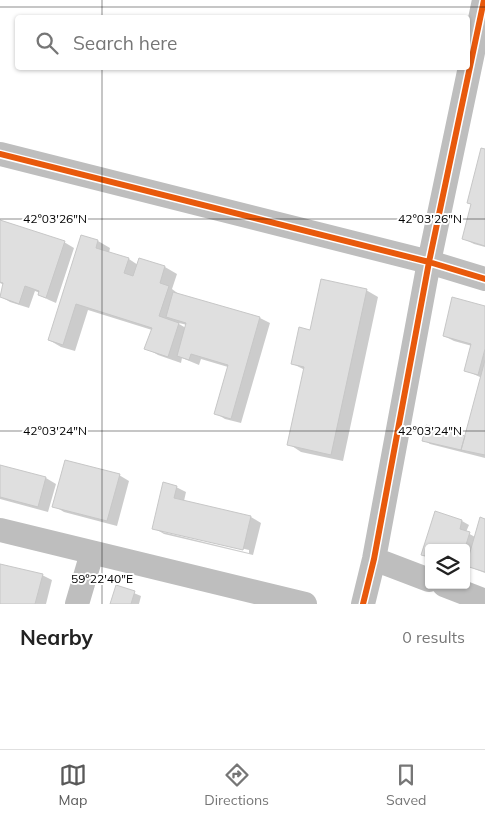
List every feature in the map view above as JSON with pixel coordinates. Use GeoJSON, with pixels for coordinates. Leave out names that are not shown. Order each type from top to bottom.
{"type":"FeatureCollection","features":[{"type":"Feature","properties":{"kind":"street"},"geometry":{"type":"LineString","coordinates":[[470,67],[484,0]]}},
{"type":"Feature","properties":{"kind":"street"},"geometry":{"type":"LineString","coordinates":[[363,604],[374,559],[429,262],[469,70]]}},
{"type":"Feature","properties":{"kind":"street"},"geometry":{"type":"LineString","coordinates":[[0,154],[429,262],[485,279]]}},
{"type":"Feature","properties":{"kind":"street"},"geometry":{"type":"LineString","coordinates":[[0,530],[305,604]]}},
{"type":"Feature","properties":{"kind":"street"},"geometry":{"type":"LineString","coordinates":[[77,604],[92,553]]}},
{"type":"Feature","properties":{"kind":"street"},"geometry":{"type":"LineString","coordinates":[[374,559],[425,578]]}},
{"type":"Feature","properties":{"kind":"street"},"geometry":{"type":"LineString","coordinates":[[454,589],[485,601]]}},
{"type":"Feature","properties":{"kind":"building"},"geometry":{"type":"Polygon","coordinates":[[[481,148],[485,149],[485,246],[462,239],[471,204],[467,203],[481,148]]]}},
{"type":"Feature","properties":{"kind":"building"},"geometry":{"type":"Polygon","coordinates":[[[0,220],[65,241],[46,298],[38,295],[39,291],[25,286],[19,304],[0,297],[3,283],[0,282],[0,220]]]}},
{"type":"Feature","properties":{"kind":"building"},"geometry":{"type":"Polygon","coordinates":[[[81,235],[98,240],[96,248],[129,258],[124,273],[133,276],[139,258],[165,266],[160,283],[169,286],[159,316],[179,323],[168,357],[144,349],[152,328],[76,304],[63,345],[48,340],[81,235]]]}},
{"type":"Feature","properties":{"kind":"building"},"geometry":{"type":"Polygon","coordinates":[[[321,279],[367,289],[331,455],[287,445],[304,367],[291,364],[299,327],[310,330],[321,279]]]}},
{"type":"Feature","properties":{"kind":"building"},"geometry":{"type":"Polygon","coordinates":[[[173,292],[260,317],[231,419],[214,414],[228,365],[191,354],[189,360],[177,356],[186,323],[166,317],[173,292]]]}},
{"type":"Feature","properties":{"kind":"building"},"geometry":{"type":"Polygon","coordinates":[[[452,297],[485,306],[485,349],[478,375],[464,371],[471,344],[443,336],[452,297]]]}},
{"type":"Feature","properties":{"kind":"building"},"geometry":{"type":"Polygon","coordinates":[[[485,360],[485,455],[461,450],[485,360]]]}},
{"type":"Feature","properties":{"kind":"building"},"geometry":{"type":"Polygon","coordinates":[[[426,425],[465,436],[461,450],[422,441],[426,425]]]}},
{"type":"Feature","properties":{"kind":"building"},"geometry":{"type":"Polygon","coordinates":[[[65,460],[120,474],[107,521],[52,507],[65,460]]]}},
{"type":"Feature","properties":{"kind":"building"},"geometry":{"type":"Polygon","coordinates":[[[0,465],[46,477],[38,507],[0,497],[0,465]]]}},
{"type":"Feature","properties":{"kind":"building"},"geometry":{"type":"Polygon","coordinates":[[[163,482],[177,486],[174,498],[251,516],[243,550],[152,529],[163,482]]]}},
{"type":"Feature","properties":{"kind":"building"},"geometry":{"type":"Polygon","coordinates":[[[435,511],[462,520],[460,529],[470,532],[466,544],[425,544],[425,556],[421,555],[435,511]]]}},
{"type":"Feature","properties":{"kind":"building"},"geometry":{"type":"Polygon","coordinates":[[[480,517],[485,519],[485,572],[470,567],[470,552],[480,517]]]}},
{"type":"Feature","properties":{"kind":"building"},"geometry":{"type":"Polygon","coordinates":[[[0,564],[43,574],[35,604],[0,604],[0,564]]]}},
{"type":"Feature","properties":{"kind":"building"},"geometry":{"type":"Polygon","coordinates":[[[116,585],[135,591],[131,604],[110,604],[116,585]]]}},
{"type":"Feature","properties":{"kind":"cycle path"},"geometry":{"type":"LineString","coordinates":[[470,67],[484,0]]}},
{"type":"Feature","properties":{"kind":"cycle path"},"geometry":{"type":"LineString","coordinates":[[363,604],[374,559],[429,262],[469,70]]}},
{"type":"Feature","properties":{"kind":"cycle path"},"geometry":{"type":"LineString","coordinates":[[0,154],[429,262],[485,279]]}}]}
